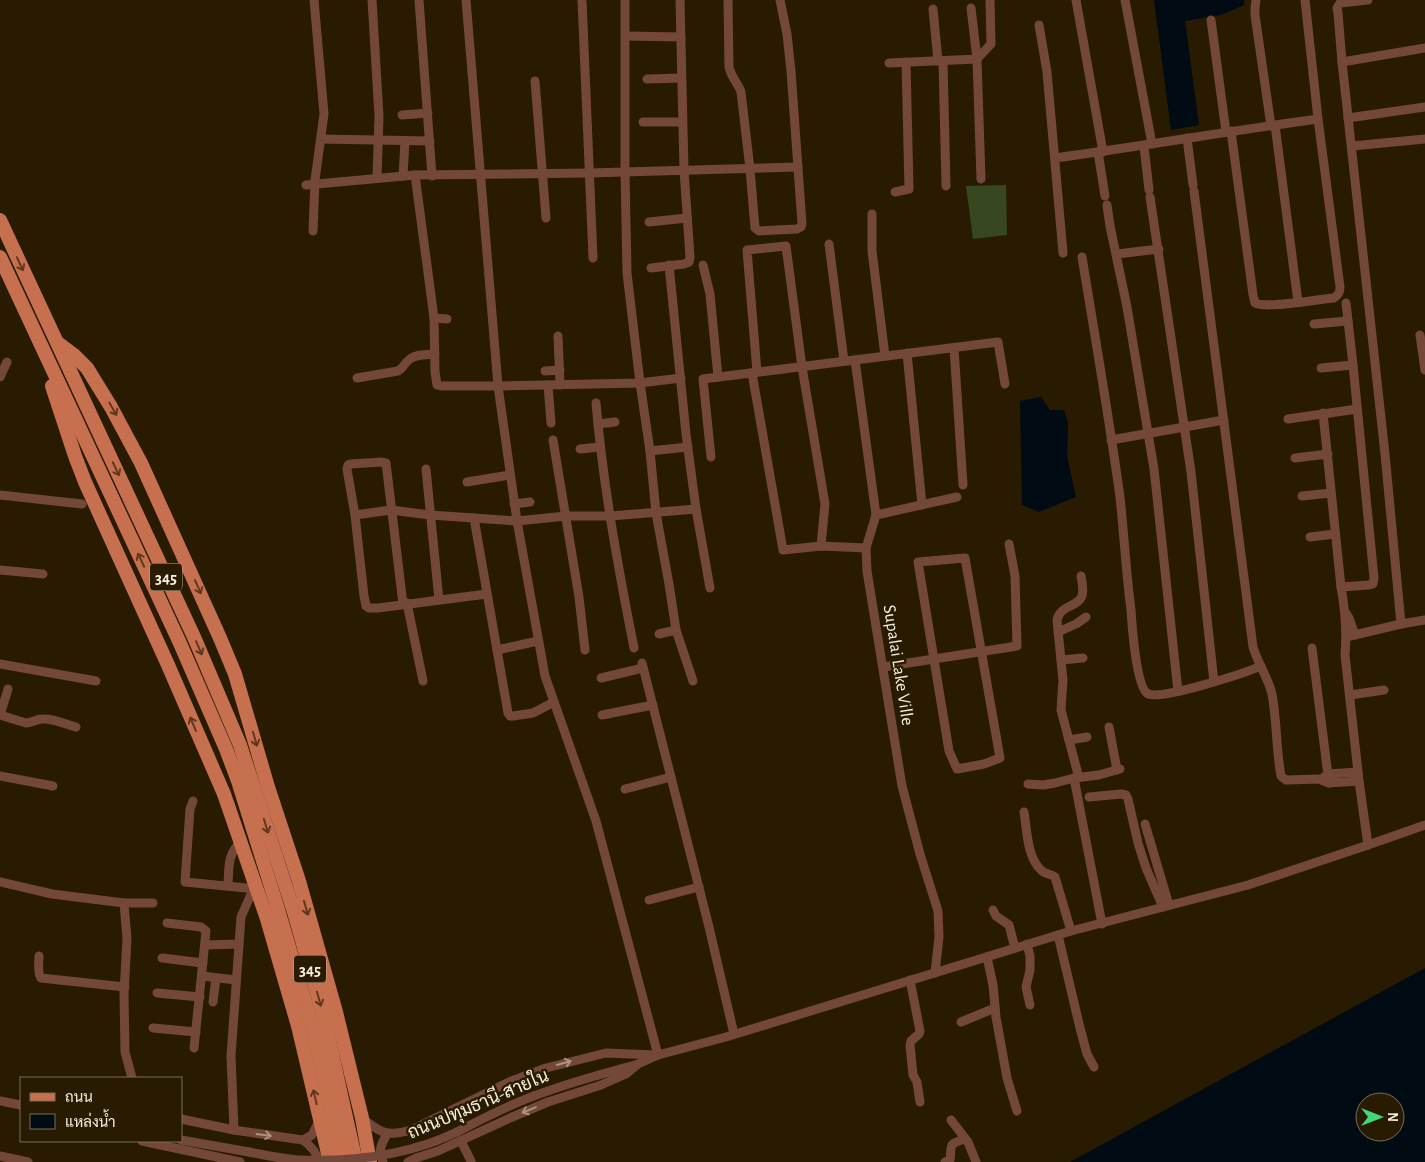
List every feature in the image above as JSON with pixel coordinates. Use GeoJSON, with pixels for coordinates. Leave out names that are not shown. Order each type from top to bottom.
{"type":"FeatureCollection","features":[{"type":"Feature","properties":{"kind":"main road","name":"345"},"geometry":{"type":"LineString","coordinates":[[0,220],[194,637],[236,736],[252,780],[324,1018],[356,1162]]}},
{"type":"Feature","properties":{"kind":"main road","name":"345"},"geometry":{"type":"LineString","coordinates":[[0,257],[43,348],[57,388],[179,641],[211,714],[252,780],[277,906],[311,1022],[343,1162]]}},
{"type":"Feature","properties":{"kind":"main road"},"geometry":{"type":"LineString","coordinates":[[57,342],[87,368],[111,407],[141,463],[220,638],[238,683],[252,780],[299,881],[336,1012],[362,1118],[370,1162]]}},
{"type":"Feature","properties":{"kind":"main road"},"geometry":{"type":"LineString","coordinates":[[57,388],[75,456],[85,482],[168,665],[220,785],[241,842],[257,888],[298,1026],[330,1162]]}},
{"type":"Feature","properties":{"kind":"main road"},"geometry":{"type":"LineString","coordinates":[[279,868],[299,881]]}},
{"type":"Feature","properties":{"kind":"main road"},"geometry":{"type":"LineString","coordinates":[[274,943],[277,906]]}},
{"type":"Feature","properties":{"kind":"street"},"geometry":{"type":"LineString","coordinates":[[313,231],[310,184],[321,139],[324,114],[314,0]]}},
{"type":"Feature","properties":{"kind":"street"},"geometry":{"type":"LineString","coordinates":[[372,0],[378,83],[378,178]]}},
{"type":"Feature","properties":{"kind":"street"},"geometry":{"type":"LineString","coordinates":[[419,0],[432,176]]}},
{"type":"Feature","properties":{"kind":"street"},"geometry":{"type":"LineString","coordinates":[[466,0],[498,386],[514,504],[538,641],[545,676],[596,821],[658,1055]]}},
{"type":"Feature","properties":{"kind":"street"},"geometry":{"type":"LineString","coordinates":[[582,0],[592,258]]}},
{"type":"Feature","properties":{"kind":"street"},"geometry":{"type":"LineString","coordinates":[[625,0],[627,273],[656,513],[676,630],[693,681]]}},
{"type":"Feature","properties":{"kind":"street"},"geometry":{"type":"LineString","coordinates":[[650,268],[689,262],[690,251],[682,122],[680,0]]}},
{"type":"Feature","properties":{"kind":"street"},"geometry":{"type":"LineString","coordinates":[[728,0],[729,67],[741,92],[755,228],[759,231],[801,227],[802,224],[792,71],[780,0]]}},
{"type":"Feature","properties":{"kind":"street"},"geometry":{"type":"LineString","coordinates":[[889,63],[977,59],[991,44],[990,0]]}},
{"type":"Feature","properties":{"kind":"street"},"geometry":{"type":"LineString","coordinates":[[1076,0],[1101,152],[1106,200],[1127,307],[1148,433],[1160,521],[1178,691]]}},
{"type":"Feature","properties":{"kind":"street"},"geometry":{"type":"LineString","coordinates":[[1125,0],[1148,145],[1150,194],[1192,472],[1214,682]]}},
{"type":"Feature","properties":{"kind":"street"},"geometry":{"type":"LineString","coordinates":[[1256,0],[1254,8],[1298,302]]}},
{"type":"Feature","properties":{"kind":"street"},"geometry":{"type":"LineString","coordinates":[[1211,20],[1255,303],[1262,306],[1334,298],[1340,291],[1305,0]]}},
{"type":"Feature","properties":{"kind":"street"},"geometry":{"type":"LineString","coordinates":[[1368,0],[1340,3],[1338,5],[1338,13],[1385,454],[1401,624]]}},
{"type":"Feature","properties":{"kind":"street"},"geometry":{"type":"LineString","coordinates":[[971,8],[977,59],[982,179]]}},
{"type":"Feature","properties":{"kind":"street"},"geometry":{"type":"LineString","coordinates":[[933,9],[941,61],[946,186]]}},
{"type":"Feature","properties":{"kind":"street"},"geometry":{"type":"LineString","coordinates":[[1039,26],[1048,72],[1063,253]]}},
{"type":"Feature","properties":{"kind":"street"},"geometry":{"type":"LineString","coordinates":[[626,36],[680,37]]}},
{"type":"Feature","properties":{"kind":"street"},"geometry":{"type":"LineString","coordinates":[[1342,62],[1425,48]]}},
{"type":"Feature","properties":{"kind":"street"},"geometry":{"type":"LineString","coordinates":[[895,192],[909,189],[906,62]]}},
{"type":"Feature","properties":{"kind":"street"},"geometry":{"type":"LineString","coordinates":[[647,79],[681,78]]}},
{"type":"Feature","properties":{"kind":"street"},"geometry":{"type":"LineString","coordinates":[[535,81],[546,218]]}},
{"type":"Feature","properties":{"kind":"street"},"geometry":{"type":"LineString","coordinates":[[1348,118],[1425,107]]}},
{"type":"Feature","properties":{"kind":"street"},"geometry":{"type":"LineString","coordinates":[[402,115],[428,113]]}},
{"type":"Feature","properties":{"kind":"street"},"geometry":{"type":"LineString","coordinates":[[1055,158],[1318,119]]}},
{"type":"Feature","properties":{"kind":"street"},"geometry":{"type":"LineString","coordinates":[[643,122],[682,122]]}},
{"type":"Feature","properties":{"kind":"street"},"geometry":{"type":"LineString","coordinates":[[1187,138],[1253,647],[1269,682],[1281,776],[1288,780],[1359,776]]}},
{"type":"Feature","properties":{"kind":"street"},"geometry":{"type":"LineString","coordinates":[[321,139],[430,141]]}},
{"type":"Feature","properties":{"kind":"street"},"geometry":{"type":"LineString","coordinates":[[1352,146],[1425,139]]}},
{"type":"Feature","properties":{"kind":"street"},"geometry":{"type":"LineString","coordinates":[[403,176],[405,141]]}},
{"type":"Feature","properties":{"kind":"street"},"geometry":{"type":"LineString","coordinates":[[310,184],[415,175],[543,174],[798,167]]}},
{"type":"Feature","properties":{"kind":"street"},"geometry":{"type":"LineString","coordinates":[[415,175],[434,318],[437,385],[498,386],[640,383],[680,378]]}},
{"type":"Feature","properties":{"kind":"street"},"geometry":{"type":"LineString","coordinates":[[872,214],[872,251],[885,356]]}},
{"type":"Feature","properties":{"kind":"street"},"geometry":{"type":"LineString","coordinates":[[649,222],[687,218]]}},
{"type":"Feature","properties":{"kind":"street"},"geometry":{"type":"LineString","coordinates":[[829,244],[844,361]]}},
{"type":"Feature","properties":{"kind":"street"},"geometry":{"type":"LineString","coordinates":[[821,546],[825,504],[802,366],[786,246],[747,250],[754,372],[783,550],[821,546],[866,548]]}},
{"type":"Feature","properties":{"kind":"street"},"geometry":{"type":"LineString","coordinates":[[1116,254],[1159,249]]}},
{"type":"Feature","properties":{"kind":"street"},"geometry":{"type":"LineString","coordinates":[[1082,257],[1120,498],[1129,599],[1140,684],[1143,690],[1153,695],[1214,682],[1261,666]]}},
{"type":"Feature","properties":{"kind":"street"},"geometry":{"type":"LineString","coordinates":[[703,265],[710,294],[718,377]]}},
{"type":"Feature","properties":{"kind":"street"},"geometry":{"type":"LineString","coordinates":[[669,266],[688,447],[696,509],[710,588]]}},
{"type":"Feature","properties":{"kind":"street"},"geometry":{"type":"LineString","coordinates":[[1341,587],[1369,585],[1374,581],[1346,303]]}},
{"type":"Feature","properties":{"kind":"street"},"geometry":{"type":"LineString","coordinates":[[434,318],[448,319]]}},
{"type":"Feature","properties":{"kind":"street"},"geometry":{"type":"LineString","coordinates":[[1314,324],[1348,321]]}},
{"type":"Feature","properties":{"kind":"street"},"geometry":{"type":"LineString","coordinates":[[1420,335],[1425,370]]}},
{"type":"Feature","properties":{"kind":"street"},"geometry":{"type":"LineString","coordinates":[[558,336],[560,385]]}},
{"type":"Feature","properties":{"kind":"street"},"geometry":{"type":"LineString","coordinates":[[711,457],[703,379],[998,342],[1005,384]]}},
{"type":"Feature","properties":{"kind":"street"},"geometry":{"type":"LineString","coordinates":[[954,348],[963,485]]}},
{"type":"Feature","properties":{"kind":"street"},"geometry":{"type":"LineString","coordinates":[[357,378],[398,371],[404,368],[408,360],[414,357],[435,354]]}},
{"type":"Feature","properties":{"kind":"street"},"geometry":{"type":"LineString","coordinates":[[907,354],[922,504]]}},
{"type":"Feature","properties":{"kind":"street","name":"Supalai Lake Ville"},"geometry":{"type":"LineString","coordinates":[[856,360],[876,514],[866,548],[867,571],[902,786],[920,854],[938,911],[939,937],[935,973]]}},
{"type":"Feature","properties":{"kind":"street"},"geometry":{"type":"LineString","coordinates":[[0,377],[7,362]]}},
{"type":"Feature","properties":{"kind":"street"},"geometry":{"type":"LineString","coordinates":[[1321,368],[1353,365]]}},
{"type":"Feature","properties":{"kind":"street"},"geometry":{"type":"LineString","coordinates":[[545,371],[560,370]]}},
{"type":"Feature","properties":{"kind":"street"},"geometry":{"type":"LineString","coordinates":[[548,385],[551,424]]}},
{"type":"Feature","properties":{"kind":"street"},"geometry":{"type":"LineString","coordinates":[[596,403],[600,447],[634,648]]}},
{"type":"Feature","properties":{"kind":"street"},"geometry":{"type":"LineString","coordinates":[[1288,419],[1357,409]]}},
{"type":"Feature","properties":{"kind":"street"},"geometry":{"type":"LineString","coordinates":[[1323,413],[1341,587],[1345,610],[1350,618],[1350,636],[1345,655],[1368,845]]}},
{"type":"Feature","properties":{"kind":"street"},"geometry":{"type":"LineString","coordinates":[[1111,440],[1224,420]]}},
{"type":"Feature","properties":{"kind":"street"},"geometry":{"type":"LineString","coordinates":[[598,424],[615,422]]}},
{"type":"Feature","properties":{"kind":"street"},"geometry":{"type":"LineString","coordinates":[[553,440],[579,597],[585,650]]}},
{"type":"Feature","properties":{"kind":"street"},"geometry":{"type":"LineString","coordinates":[[580,449],[600,447]]}},
{"type":"Feature","properties":{"kind":"street"},"geometry":{"type":"LineString","coordinates":[[650,451],[688,447]]}},
{"type":"Feature","properties":{"kind":"street"},"geometry":{"type":"LineString","coordinates":[[1295,458],[1328,454]]}},
{"type":"Feature","properties":{"kind":"street"},"geometry":{"type":"LineString","coordinates":[[423,681],[405,603],[386,463],[350,464],[348,466],[366,606],[369,608],[405,603],[487,594]]}},
{"type":"Feature","properties":{"kind":"street"},"geometry":{"type":"LineString","coordinates":[[426,469],[440,600]]}},
{"type":"Feature","properties":{"kind":"street"},"geometry":{"type":"LineString","coordinates":[[467,482],[510,475]]}},
{"type":"Feature","properties":{"kind":"street"},"geometry":{"type":"LineString","coordinates":[[1302,496],[1331,493]]}},
{"type":"Feature","properties":{"kind":"street"},"geometry":{"type":"LineString","coordinates":[[0,495],[82,504]]}},
{"type":"Feature","properties":{"kind":"street"},"geometry":{"type":"LineString","coordinates":[[876,514],[957,497]]}},
{"type":"Feature","properties":{"kind":"street"},"geometry":{"type":"LineString","coordinates":[[514,504],[530,502]]}},
{"type":"Feature","properties":{"kind":"street"},"geometry":{"type":"LineString","coordinates":[[355,514],[391,510],[430,515],[517,521],[566,516],[611,516],[696,509]]}},
{"type":"Feature","properties":{"kind":"street"},"geometry":{"type":"LineString","coordinates":[[474,518],[508,713],[510,716],[533,713],[554,702]]}},
{"type":"Feature","properties":{"kind":"street"},"geometry":{"type":"LineString","coordinates":[[1310,537],[1335,534]]}},
{"type":"Feature","properties":{"kind":"street"},"geometry":{"type":"LineString","coordinates":[[883,667],[1017,646],[1015,576],[1009,544]]}},
{"type":"Feature","properties":{"kind":"street"},"geometry":{"type":"LineString","coordinates":[[965,558],[981,652],[1000,758],[984,764],[957,769],[949,751],[918,562],[965,558]]}},
{"type":"Feature","properties":{"kind":"street"},"geometry":{"type":"LineString","coordinates":[[0,570],[43,574]]}},
{"type":"Feature","properties":{"kind":"street"},"geometry":{"type":"LineString","coordinates":[[1081,576],[1082,597],[1058,615],[1057,620],[1063,680],[1061,710],[1077,778],[1102,924]]}},
{"type":"Feature","properties":{"kind":"street"},"geometry":{"type":"LineString","coordinates":[[1058,632],[1086,617]]}},
{"type":"Feature","properties":{"kind":"street"},"geometry":{"type":"LineString","coordinates":[[1350,636],[1425,620]]}},
{"type":"Feature","properties":{"kind":"street"},"geometry":{"type":"LineString","coordinates":[[659,634],[676,630]]}},
{"type":"Feature","properties":{"kind":"street"},"geometry":{"type":"LineString","coordinates":[[497,650],[538,641]]}},
{"type":"Feature","properties":{"kind":"street"},"geometry":{"type":"LineString","coordinates":[[1312,648],[1329,779]]}},
{"type":"Feature","properties":{"kind":"street"},"geometry":{"type":"LineString","coordinates":[[1062,660],[1083,658]]}},
{"type":"Feature","properties":{"kind":"street"},"geometry":{"type":"LineString","coordinates":[[0,664],[96,681]]}},
{"type":"Feature","properties":{"kind":"street"},"geometry":{"type":"LineString","coordinates":[[600,678],[643,665],[734,1034]]}},
{"type":"Feature","properties":{"kind":"street"},"geometry":{"type":"LineString","coordinates":[[8,689],[0,715],[30,723],[46,719],[76,727]]}},
{"type":"Feature","properties":{"kind":"street"},"geometry":{"type":"LineString","coordinates":[[1350,695],[1384,690]]}},
{"type":"Feature","properties":{"kind":"street"},"geometry":{"type":"LineString","coordinates":[[602,715],[653,705]]}},
{"type":"Feature","properties":{"kind":"street"},"geometry":{"type":"LineString","coordinates":[[1028,784],[1055,784],[1119,770],[1109,727]]}},
{"type":"Feature","properties":{"kind":"street"},"geometry":{"type":"LineString","coordinates":[[1069,740],[1087,737]]}},
{"type":"Feature","properties":{"kind":"street"},"geometry":{"type":"LineString","coordinates":[[0,776],[53,786]]}},
{"type":"Feature","properties":{"kind":"street"},"geometry":{"type":"LineString","coordinates":[[625,789],[671,777]]}},
{"type":"Feature","properties":{"kind":"street"},"geometry":{"type":"LineString","coordinates":[[1089,797],[1126,795],[1146,868],[1166,906]]}},
{"type":"Feature","properties":{"kind":"street"},"geometry":{"type":"LineString","coordinates":[[193,802],[190,809],[185,882],[257,888]]}},
{"type":"Feature","properties":{"kind":"street"},"geometry":{"type":"LineString","coordinates":[[1024,812],[1032,857],[1044,873],[1055,876],[1072,931]]}},
{"type":"Feature","properties":{"kind":"street"},"geometry":{"type":"LineString","coordinates":[[1145,824],[1166,906]]}},
{"type":"Feature","properties":{"kind":"street"},"geometry":{"type":"LineString","coordinates":[[408,1162],[438,1151],[459,1137],[489,1127],[548,1102],[601,1085],[626,1074],[638,1064],[658,1055],[734,1034],[1058,935],[1248,884],[1425,825]]}},
{"type":"Feature","properties":{"kind":"street"},"geometry":{"type":"LineString","coordinates":[[228,886],[233,849],[241,842]]}},
{"type":"Feature","properties":{"kind":"street"},"geometry":{"type":"LineString","coordinates":[[0,882],[52,894],[124,902],[153,903]]}},
{"type":"Feature","properties":{"kind":"street"},"geometry":{"type":"LineString","coordinates":[[649,900],[699,887]]}},
{"type":"Feature","properties":{"kind":"street"},"geometry":{"type":"LineString","coordinates":[[234,1130],[231,1056],[241,917],[252,892],[257,888]]}},
{"type":"Feature","properties":{"kind":"street"},"geometry":{"type":"LineString","coordinates":[[124,902],[127,939],[125,1052],[132,1077]]}},
{"type":"Feature","properties":{"kind":"street"},"geometry":{"type":"LineString","coordinates":[[993,910],[996,916],[1009,925],[1015,948]]}},
{"type":"Feature","properties":{"kind":"street"},"geometry":{"type":"LineString","coordinates":[[167,923],[201,927],[206,931],[194,1048]]}},
{"type":"Feature","properties":{"kind":"street"},"geometry":{"type":"LineString","coordinates":[[1058,935],[1080,1028],[1094,1067]]}},
{"type":"Feature","properties":{"kind":"street"},"geometry":{"type":"LineString","coordinates":[[205,945],[239,944]]}},
{"type":"Feature","properties":{"kind":"street"},"geometry":{"type":"LineString","coordinates":[[1027,944],[1030,956],[1030,970],[1026,987],[1030,1005]]}},
{"type":"Feature","properties":{"kind":"street"},"geometry":{"type":"LineString","coordinates":[[39,956],[39,976],[42,978],[125,987]]}},
{"type":"Feature","properties":{"kind":"street"},"geometry":{"type":"LineString","coordinates":[[987,957],[1007,1078],[1017,1111]]}},
{"type":"Feature","properties":{"kind":"street"},"geometry":{"type":"LineString","coordinates":[[162,958],[203,963]]}},
{"type":"Feature","properties":{"kind":"street"},"geometry":{"type":"LineString","coordinates":[[202,976],[236,980]]}},
{"type":"Feature","properties":{"kind":"street"},"geometry":{"type":"LineString","coordinates":[[213,1002],[216,978]]}},
{"type":"Feature","properties":{"kind":"street"},"geometry":{"type":"LineString","coordinates":[[910,980],[920,1031],[911,1041],[910,1045],[913,1075],[917,1082],[920,1102]]}},
{"type":"Feature","properties":{"kind":"street"},"geometry":{"type":"LineString","coordinates":[[157,993],[200,997]]}},
{"type":"Feature","properties":{"kind":"street"},"geometry":{"type":"LineString","coordinates":[[961,1022],[995,1008]]}},
{"type":"Feature","properties":{"kind":"street"},"geometry":{"type":"LineString","coordinates":[[153,1028],[196,1032]]}},
{"type":"Feature","properties":{"kind":"street"},"geometry":{"type":"LineString","coordinates":[[362,1118],[374,1128],[387,1134],[394,1134],[411,1130],[486,1093],[532,1073],[574,1060],[606,1053],[658,1055]]}},
{"type":"Feature","properties":{"kind":"street","name":"ถนนปทุมธานี-สายใน"},"geometry":{"type":"LineString","coordinates":[[182,1140],[297,1160],[366,1160],[459,1137],[482,1119],[544,1092],[638,1064]]}},
{"type":"Feature","properties":{"kind":"street"},"geometry":{"type":"LineString","coordinates":[[0,1101],[19,1102]]}},
{"type":"Feature","properties":{"kind":"street"},"geometry":{"type":"LineString","coordinates":[[303,1140],[312,1135],[320,1118]]}},
{"type":"Feature","properties":{"kind":"street"},"geometry":{"type":"LineString","coordinates":[[182,1119],[234,1130],[303,1140],[313,1148],[318,1155],[319,1162]]}},
{"type":"Feature","properties":{"kind":"street"},"geometry":{"type":"LineString","coordinates":[[951,1120],[965,1139],[976,1162]]}},
{"type":"Feature","properties":{"kind":"street"},"geometry":{"type":"LineString","coordinates":[[382,1162],[381,1146],[387,1134]]}},
{"type":"Feature","properties":{"kind":"street"},"geometry":{"type":"LineString","coordinates":[[459,1137],[471,1161]]}},
{"type":"Feature","properties":{"kind":"street"},"geometry":{"type":"LineString","coordinates":[[945,1162],[951,1158],[951,1147],[965,1139]]}},
{"type":"Feature","properties":{"kind":"street"},"geometry":{"type":"LineString","coordinates":[[146,1142],[217,1160],[240,1162]]}},
{"type":"Feature","properties":{"kind":"street"},"geometry":{"type":"LineString","coordinates":[[0,1156],[28,1162]]}},
{"type":"Feature","properties":{"kind":"green space"},"geometry":{"type":"Polygon","coordinates":[[[1006,185],[1007,235],[973,239],[966,186],[1006,185]]]}},
{"type":"Feature","properties":{"kind":"water"},"geometry":{"type":"Polygon","coordinates":[[[1154,0],[1244,0],[1244,5],[1221,15],[1185,21],[1199,125],[1171,130],[1154,0]]]}},
{"type":"Feature","properties":{"kind":"water"},"geometry":{"type":"Polygon","coordinates":[[[1041,397],[1050,410],[1064,410],[1068,423],[1067,456],[1076,497],[1039,512],[1022,505],[1020,401],[1041,397]]]}},
{"type":"Feature","properties":{"kind":"water"},"geometry":{"type":"Polygon","coordinates":[[[1425,968],[1425,1162],[1070,1162],[1425,968]]]}}]}
